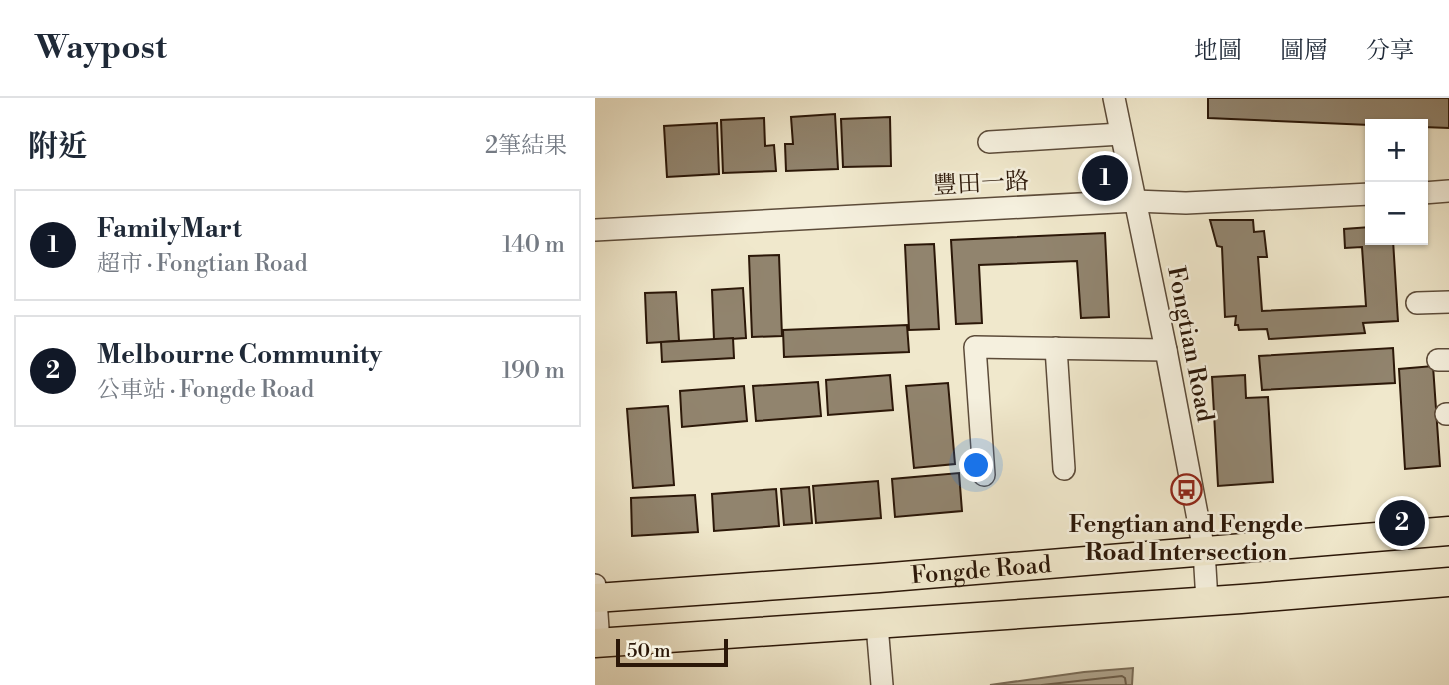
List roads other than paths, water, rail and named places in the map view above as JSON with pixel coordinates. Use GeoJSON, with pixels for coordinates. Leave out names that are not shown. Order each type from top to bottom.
{"type":"FeatureCollection","features":[{"type":"Feature","properties":{"kind":"main road","name":"Fongde Road"},"geometry":{"type":"LineString","coordinates":[[595,598],[893,577],[1449,531]]}},
{"type":"Feature","properties":{"kind":"main road","name":"Fongde Road"},"geometry":{"type":"LineString","coordinates":[[597,643],[1449,582]]}},
{"type":"Feature","properties":{"kind":"street","name":"Fongtian Road"},"geometry":{"type":"LineString","coordinates":[[1114,98],[1204,551],[1207,601]]}},
{"type":"Feature","properties":{"kind":"street"},"geometry":{"type":"LineString","coordinates":[[989,142],[1121,134]]}},
{"type":"Feature","properties":{"kind":"street"},"geometry":{"type":"LineString","coordinates":[[1428,193],[1449,191]]}},
{"type":"Feature","properties":{"kind":"street","name":"豐田一路"},"geometry":{"type":"LineString","coordinates":[[595,230],[1135,201],[1186,203],[1365,194]]}},
{"type":"Feature","properties":{"kind":"street"},"geometry":{"type":"LineString","coordinates":[[1417,303],[1449,302]]}},
{"type":"Feature","properties":{"kind":"street"},"geometry":{"type":"LineString","coordinates":[[984,475],[975,347],[1166,350]]}},
{"type":"Feature","properties":{"kind":"street"},"geometry":{"type":"LineString","coordinates":[[1056,348],[1064,469]]}},
{"type":"Feature","properties":{"kind":"street"},"geometry":{"type":"LineString","coordinates":[[595,585],[597,643]]}},
{"type":"Feature","properties":{"kind":"street"},"geometry":{"type":"LineString","coordinates":[[877,625],[882,685]]}},
{"type":"Feature","properties":{"kind":"water"},"geometry":{"type":"Polygon","coordinates":[[[1133,668],[1132,685],[990,685],[1084,672],[1133,668]]]}},
{"type":"Feature","properties":{"kind":"place","name":"FamilyMart"},"geometry":{"type":"Point","coordinates":[1105,178]}},
{"type":"Feature","properties":{"kind":"place","name":"Fengtian and Fengde Road Intersection"},"geometry":{"type":"Point","coordinates":[1186,490]}},
{"type":"Feature","properties":{"kind":"place","name":"Melbourne Community"},"geometry":{"type":"Point","coordinates":[1402,523]}}]}
